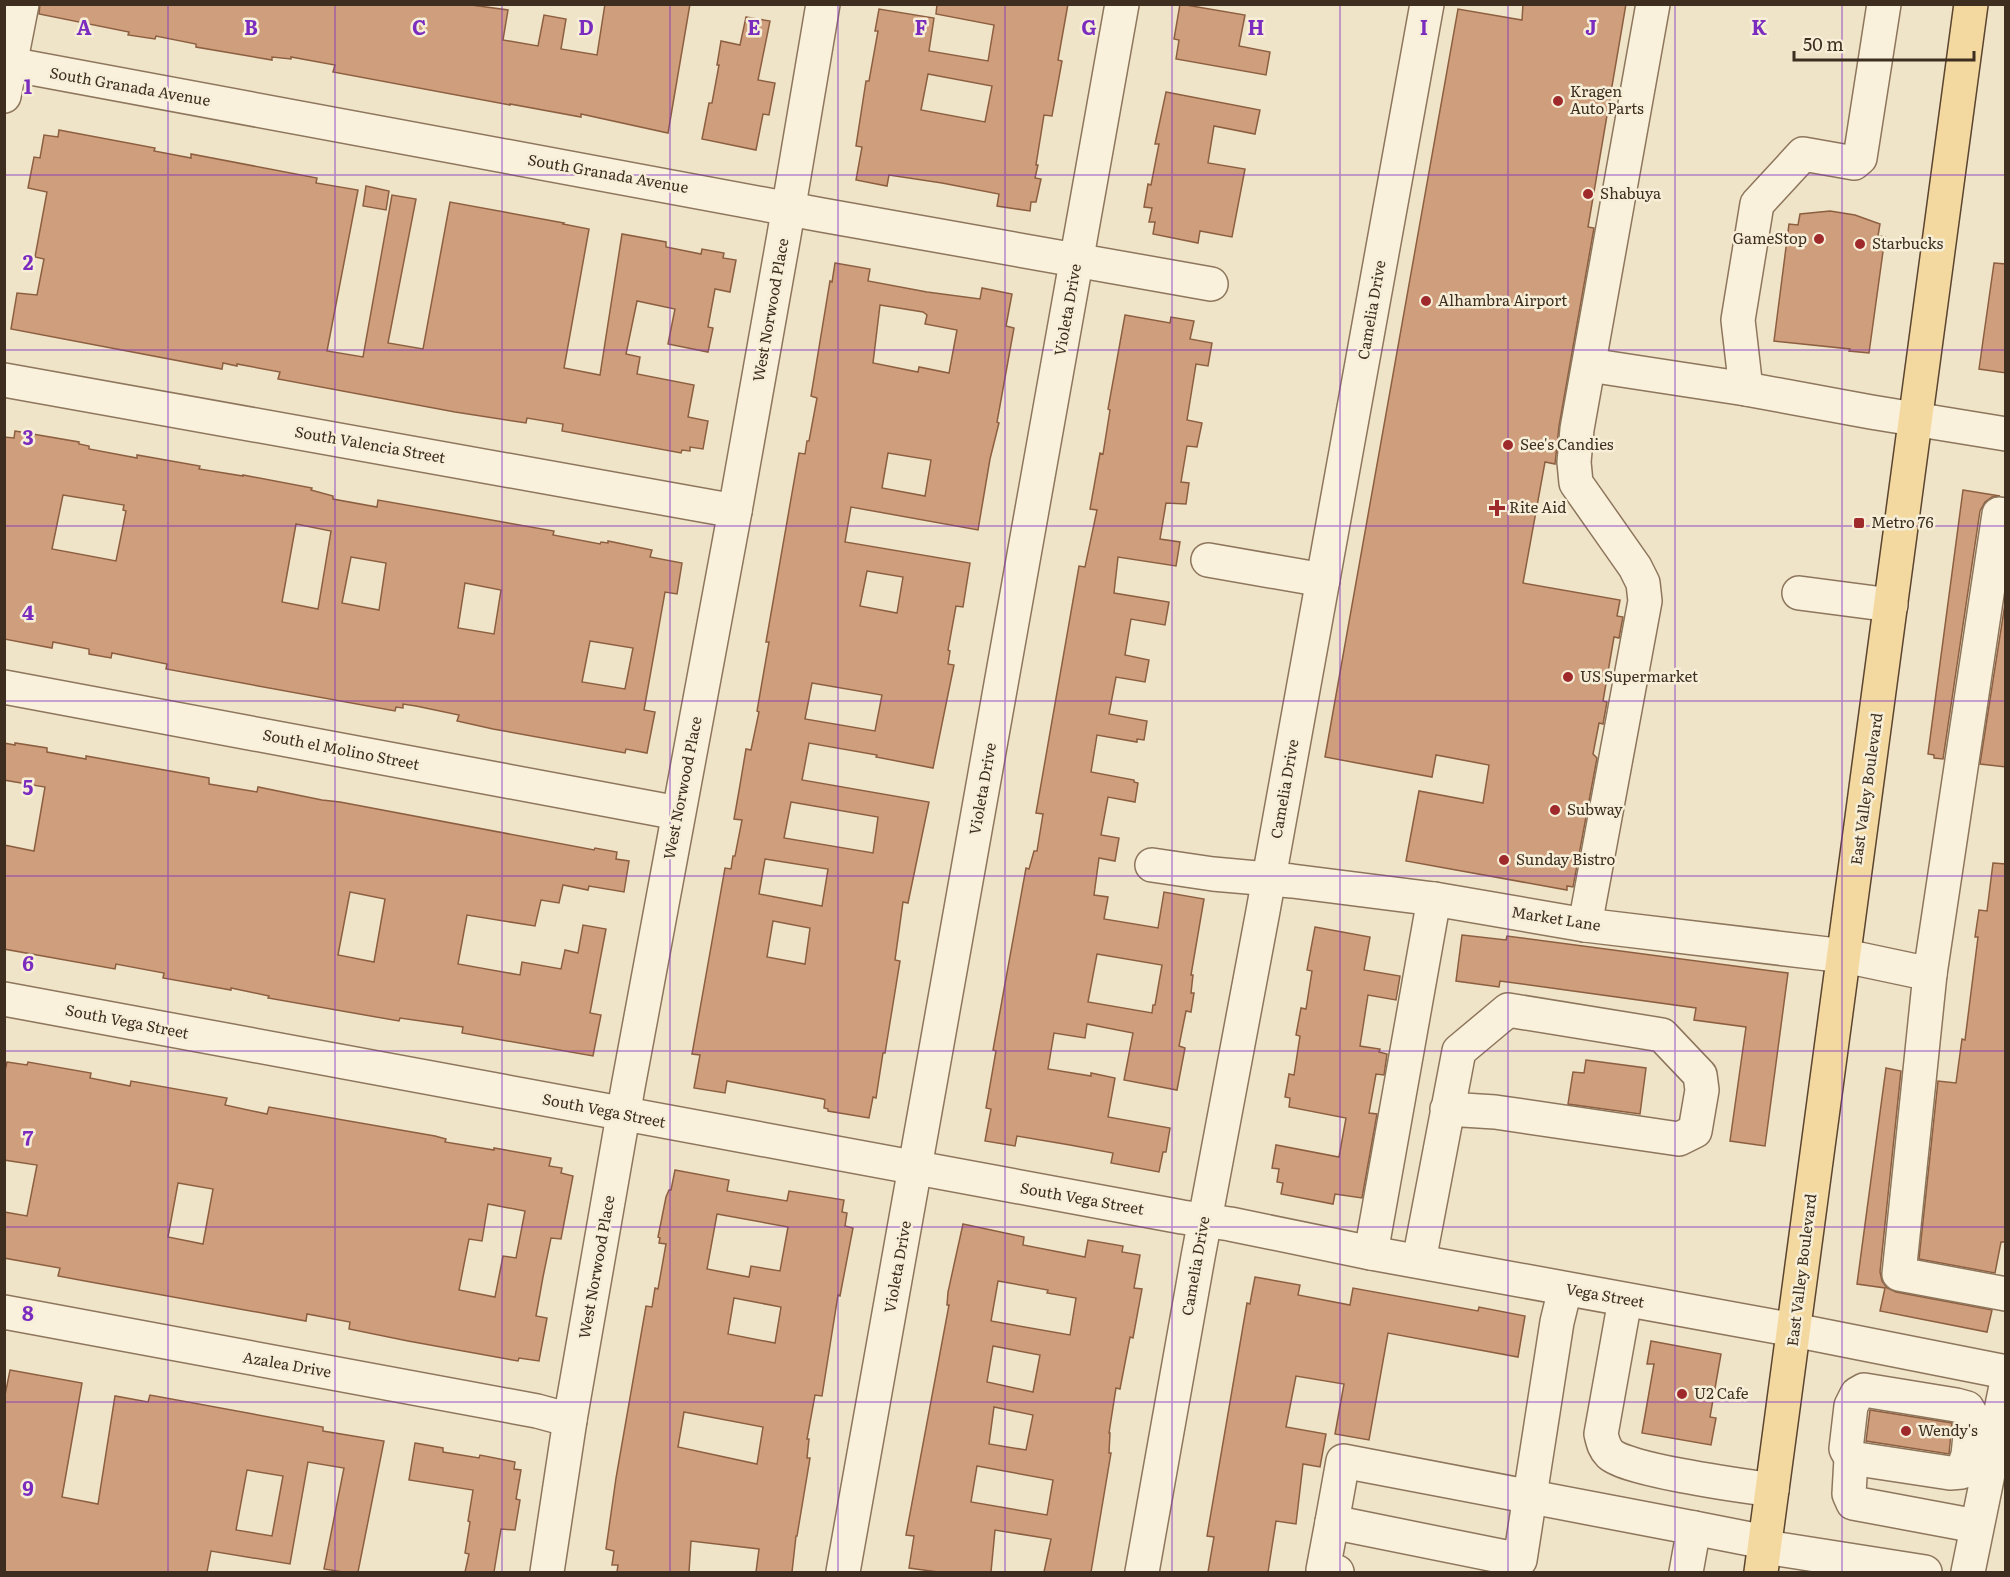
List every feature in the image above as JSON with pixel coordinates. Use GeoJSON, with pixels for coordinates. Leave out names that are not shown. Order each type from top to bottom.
{"type":"FeatureCollection","features":[{"type":"Feature","properties":{"kind":"main road","name":"East Valley Boulevard"},"geometry":{"type":"LineString","coordinates":[[1764,1554],[1971,4]]}},
{"type":"Feature","properties":{"kind":"street"},"geometry":{"type":"LineString","coordinates":[[6,74],[22,4]]}},
{"type":"Feature","properties":{"kind":"street","name":"West Norwood Place"},"geometry":{"type":"LineString","coordinates":[[547,1572],[570,1420],[678,813],[735,511],[823,4]]}},
{"type":"Feature","properties":{"kind":"street","name":"Violeta Drive"},"geometry":{"type":"LineString","coordinates":[[843,1572],[1122,4]]}},
{"type":"Feature","properties":{"kind":"street","name":"Camelia Drive"},"geometry":{"type":"LineString","coordinates":[[1142,1572],[1426,4]]}},
{"type":"Feature","properties":{"kind":"street"},"geometry":{"type":"LineString","coordinates":[[1585,925],[1645,600],[1643,583],[1635,567],[1576,483],[1574,462],[1577,429],[1653,4]]}},
{"type":"Feature","properties":{"kind":"street"},"geometry":{"type":"LineString","coordinates":[[1746,389],[1737,320],[1758,204],[1803,154],[1854,163],[1860,158],[1884,4]]}},
{"type":"Feature","properties":{"kind":"street","name":"South Granada Avenue"},"geometry":{"type":"LineString","coordinates":[[6,74],[788,208],[1211,284]]}},
{"type":"Feature","properties":{"kind":"street"},"geometry":{"type":"LineString","coordinates":[[1589,365],[1746,389],[2006,434]]}},
{"type":"Feature","properties":{"kind":"street","name":"South Valencia Street"},"geometry":{"type":"LineString","coordinates":[[4,380],[735,511]]}},
{"type":"Feature","properties":{"kind":"street"},"geometry":{"type":"LineString","coordinates":[[2006,515],[1999,514],[1930,974],[1899,1274],[2006,1294]]}},
{"type":"Feature","properties":{"kind":"street"},"geometry":{"type":"LineString","coordinates":[[1208,560],[1323,580]]}},
{"type":"Feature","properties":{"kind":"street"},"geometry":{"type":"LineString","coordinates":[[1799,593],[1892,605]]}},
{"type":"Feature","properties":{"kind":"street","name":"South el Molino Street"},"geometry":{"type":"LineString","coordinates":[[4,687],[678,813]]}},
{"type":"Feature","properties":{"kind":"street","name":"Market Lane"},"geometry":{"type":"LineString","coordinates":[[1152,865],[1434,899],[1585,925],[1845,956],[1930,974]]}},
{"type":"Feature","properties":{"kind":"street"},"geometry":{"type":"LineString","coordinates":[[1371,1252],[1434,899]]}},
{"type":"Feature","properties":{"kind":"street","name":"South Vega Street"},"geometry":{"type":"LineString","coordinates":[[4,999],[1204,1221]]}},
{"type":"Feature","properties":{"kind":"street"},"geometry":{"type":"LineString","coordinates":[[1419,1261],[1447,1108],[1459,1051],[1508,1010],[1662,1035],[1700,1075],[1702,1090],[1695,1131],[1678,1139],[1495,1112],[1447,1108]]}},
{"type":"Feature","properties":{"kind":"street","name":"Vega Street"},"geometry":{"type":"LineString","coordinates":[[1204,1221],[1794,1330],[2006,1372]]}},
{"type":"Feature","properties":{"kind":"street"},"geometry":{"type":"LineString","coordinates":[[1330,1529],[1520,1560],[1557,1322],[1565,1289]]}},
{"type":"Feature","properties":{"kind":"street"},"geometry":{"type":"LineString","coordinates":[[1625,1300],[1601,1434],[1603,1445],[1610,1454],[1623,1462],[1637,1466],[1716,1482],[1772,1490]]}},
{"type":"Feature","properties":{"kind":"street","name":"Azalea Drive"},"geometry":{"type":"LineString","coordinates":[[4,1312],[545,1413],[570,1420]]}},
{"type":"Feature","properties":{"kind":"street"},"geometry":{"type":"LineString","coordinates":[[1968,1572],[1987,1519],[2006,1386]]}},
{"type":"Feature","properties":{"kind":"street"},"geometry":{"type":"LineString","coordinates":[[1851,1458],[1849,1494],[1853,1503],[1987,1519]]}},
{"type":"Feature","properties":{"kind":"street"},"geometry":{"type":"LineString","coordinates":[[1328,1572],[1330,1529],[1343,1461],[1694,1528],[1764,1554],[1925,1572]]}},
{"type":"Feature","properties":{"kind":"street"},"geometry":{"type":"LineString","coordinates":[[1686,1572],[1694,1528]]}},
{"type":"Feature","properties":{"kind":"building"},"geometry":{"type":"Polygon","coordinates":[[[40,4],[464,4],[508,10],[503,40],[538,46],[544,15],[566,19],[561,49],[597,55],[605,4],[690,4],[668,133],[581,114],[581,117],[333,72],[335,65],[291,57],[291,59],[272,57],[272,60],[196,47],[196,44],[156,36],[155,39],[128,35],[129,32],[39,14],[40,4]]]}},
{"type":"Feature","properties":{"kind":"building"},"geometry":{"type":"Polygon","coordinates":[[[937,4],[1068,4],[1058,60],[1062,61],[1052,116],[1044,115],[1036,165],[1038,165],[1035,178],[1041,179],[1036,202],[1031,202],[1030,211],[997,206],[999,194],[942,183],[889,175],[887,186],[856,180],[862,147],[856,146],[866,81],[869,81],[878,31],[875,31],[879,9],[934,18],[929,51],[988,61],[994,25],[936,14],[937,4]],[[928,74],[921,110],[985,122],[992,86],[928,74]]]}},
{"type":"Feature","properties":{"kind":"building"},"geometry":{"type":"Polygon","coordinates":[[[1180,4],[1245,15],[1239,46],[1270,52],[1266,75],[1176,59],[1179,40],[1174,39],[1180,4]]]}},
{"type":"Feature","properties":{"kind":"building"},"geometry":{"type":"Polygon","coordinates":[[[1523,4],[1626,4],[1588,227],[1594,228],[1559,426],[1555,464],[1545,462],[1523,583],[1620,600],[1617,616],[1623,617],[1619,638],[1614,637],[1603,701],[1607,702],[1603,724],[1599,723],[1593,754],[1597,758],[1573,887],[1567,886],[1567,890],[1406,861],[1419,791],[1483,803],[1489,765],[1436,755],[1432,777],[1325,757],[1458,9],[1522,20],[1523,4]]]}},
{"type":"Feature","properties":{"kind":"building"},"geometry":{"type":"Polygon","coordinates":[[[746,17],[770,21],[758,80],[775,83],[769,115],[763,114],[756,150],[702,139],[709,103],[712,103],[721,41],[740,45],[746,17]]]}},
{"type":"Feature","properties":{"kind":"building"},"geometry":{"type":"Polygon","coordinates":[[[1166,92],[1260,110],[1255,134],[1214,126],[1208,163],[1245,169],[1232,237],[1200,231],[1198,243],[1153,234],[1155,222],[1149,222],[1152,208],[1144,207],[1159,144],[1155,144],[1166,92]]]}},
{"type":"Feature","properties":{"kind":"building"},"geometry":{"type":"Polygon","coordinates":[[[59,130],[155,148],[154,151],[191,158],[191,154],[317,178],[316,183],[358,190],[327,351],[363,357],[392,195],[416,199],[388,343],[423,349],[450,202],[589,229],[564,368],[600,375],[622,234],[666,242],[666,247],[701,254],[702,249],[724,253],[723,258],[736,260],[730,292],[715,289],[708,327],[713,328],[708,352],[668,344],[675,309],[637,301],[626,354],[640,357],[637,374],[694,385],[688,417],[708,421],[703,449],[690,447],[690,451],[682,450],[681,453],[562,431],[563,424],[527,418],[526,423],[455,412],[278,379],[280,372],[223,363],[222,369],[11,329],[17,293],[37,295],[44,259],[35,257],[47,192],[28,188],[34,157],[40,158],[44,135],[58,137],[59,130]]]}},
{"type":"Feature","properties":{"kind":"building"},"geometry":{"type":"Polygon","coordinates":[[[366,186],[389,191],[386,210],[363,206],[366,186]]]}},
{"type":"Feature","properties":{"kind":"building"},"geometry":{"type":"Polygon","coordinates":[[[1830,211],[1855,215],[1880,224],[1878,236],[1885,237],[1869,353],[1774,341],[1789,224],[1798,225],[1800,214],[1830,211]]]}},
{"type":"Feature","properties":{"kind":"building"},"geometry":{"type":"Polygon","coordinates":[[[835,263],[870,269],[868,281],[927,292],[980,299],[982,288],[1012,294],[1006,326],[1014,328],[997,422],[999,423],[990,459],[978,530],[851,507],[845,542],[970,563],[963,607],[956,606],[948,650],[950,651],[948,664],[954,665],[933,768],[809,743],[802,780],[929,802],[908,903],[903,902],[895,960],[900,961],[885,1053],[883,1053],[876,1098],[873,1097],[869,1118],[828,1111],[824,1108],[825,1100],[823,1099],[727,1081],[725,1093],[694,1088],[700,1055],[692,1054],[725,868],[731,869],[742,820],[734,819],[746,749],[751,750],[759,712],[757,711],[769,642],[766,642],[799,453],[805,454],[817,398],[811,396],[830,281],[832,282],[835,263]],[[880,305],[873,363],[918,372],[919,367],[949,373],[957,330],[925,324],[927,315],[923,312],[880,305]],[[888,453],[882,488],[925,496],[931,460],[888,453]],[[867,571],[860,606],[897,613],[903,577],[867,571]],[[812,683],[805,719],[875,731],[882,695],[812,683]],[[791,802],[784,838],[873,853],[878,817],[791,802]],[[765,859],[759,894],[822,906],[828,869],[765,859]],[[773,921],[767,957],[805,964],[810,928],[773,921]]]}},
{"type":"Feature","properties":{"kind":"building"},"geometry":{"type":"Polygon","coordinates":[[[1994,263],[2006,264],[2006,373],[1979,369],[1994,263]]]}},
{"type":"Feature","properties":{"kind":"building"},"geometry":{"type":"Polygon","coordinates":[[[1125,315],[1170,323],[1171,317],[1194,321],[1190,339],[1212,343],[1208,366],[1196,364],[1187,420],[1202,423],[1197,447],[1187,446],[1181,482],[1189,483],[1186,504],[1166,503],[1160,539],[1180,542],[1176,566],[1118,557],[1114,593],[1169,602],[1165,625],[1131,619],[1125,655],[1149,660],[1145,682],[1116,677],[1109,714],[1147,721],[1144,740],[1137,739],[1137,742],[1097,735],[1091,772],[1134,780],[1138,783],[1135,802],[1108,797],[1101,835],[1119,838],[1115,861],[1099,858],[1094,895],[1108,897],[1104,919],[1158,928],[1164,892],[1204,899],[1191,975],[1193,975],[1191,993],[1194,993],[1191,1012],[1186,1011],[1179,1046],[1185,1048],[1177,1090],[1124,1080],[1133,1033],[1087,1024],[1085,1038],[1054,1033],[1048,1069],[1115,1078],[1108,1117],[1170,1128],[1166,1152],[1163,1152],[1159,1172],[1111,1163],[1113,1153],[1070,1145],[1017,1136],[1015,1146],[985,1141],[991,1109],[986,1108],[996,1051],[993,1050],[1026,868],[1029,869],[1034,851],[1037,851],[1043,814],[1036,813],[1079,566],[1085,567],[1097,510],[1090,509],[1100,453],[1103,454],[1110,410],[1108,409],[1125,315]],[[1097,954],[1088,1002],[1152,1013],[1162,965],[1097,954]]]}},
{"type":"Feature","properties":{"kind":"building"},"geometry":{"type":"Polygon","coordinates":[[[15,431],[79,442],[79,444],[89,446],[89,449],[200,466],[199,469],[312,488],[311,490],[333,496],[333,499],[377,507],[378,500],[554,531],[553,535],[600,544],[601,542],[608,543],[608,541],[652,550],[650,557],[682,563],[677,594],[665,592],[644,710],[655,712],[647,753],[626,749],[625,753],[493,729],[457,721],[459,715],[416,706],[403,704],[403,708],[396,707],[395,711],[166,669],[167,664],[112,653],[111,658],[89,654],[89,649],[53,642],[52,648],[4,639],[4,437],[14,438],[15,431]],[[63,495],[52,549],[116,561],[126,511],[123,510],[124,505],[63,495]],[[296,524],[282,602],[318,609],[331,531],[296,524]],[[351,557],[342,603],[379,610],[386,563],[351,557]],[[465,583],[458,628],[494,634],[501,590],[465,583]],[[590,641],[582,682],[625,689],[633,648],[590,641]]]}},
{"type":"Feature","properties":{"kind":"building"},"geometry":{"type":"Polygon","coordinates":[[[1963,490],[2000,496],[1992,497],[1985,502],[1980,511],[1943,759],[1934,758],[1934,755],[1928,754],[1963,490]]]}},
{"type":"Feature","properties":{"kind":"building"},"geometry":{"type":"Polygon","coordinates":[[[2006,597],[2006,767],[1980,764],[2006,597]]]}},
{"type":"Feature","properties":{"kind":"building"},"geometry":{"type":"Polygon","coordinates":[[[4,743],[15,745],[15,743],[47,748],[47,752],[86,759],[86,756],[209,778],[209,784],[257,792],[258,787],[594,850],[595,848],[617,852],[616,859],[629,861],[624,892],[589,886],[588,890],[563,885],[559,903],[541,900],[535,926],[467,915],[458,964],[520,975],[522,962],[561,969],[565,950],[578,953],[583,925],[606,929],[590,1013],[601,1015],[593,1056],[462,1033],[463,1027],[400,1018],[399,1021],[268,998],[269,996],[231,988],[231,990],[163,978],[164,973],[116,964],[115,969],[4,949],[4,845],[34,851],[45,787],[4,780],[4,743]],[[350,892],[338,955],[374,962],[385,899],[350,892]]]}},
{"type":"Feature","properties":{"kind":"building"},"geometry":{"type":"Polygon","coordinates":[[[1993,863],[2006,864],[2006,1242],[2001,1242],[1995,1273],[1919,1259],[1938,1081],[1956,1083],[1962,1039],[1965,1040],[1978,937],[1975,937],[1979,910],[1987,911],[1993,863]]]}},
{"type":"Feature","properties":{"kind":"building"},"geometry":{"type":"Polygon","coordinates":[[[1315,927],[1370,937],[1364,970],[1400,976],[1396,1000],[1368,995],[1360,1046],[1380,1049],[1379,1052],[1387,1054],[1384,1075],[1376,1074],[1369,1113],[1377,1114],[1362,1198],[1335,1194],[1333,1204],[1281,1194],[1283,1183],[1277,1182],[1279,1169],[1272,1168],[1276,1145],[1339,1157],[1346,1118],[1289,1107],[1290,1098],[1285,1097],[1289,1074],[1294,1075],[1300,1036],[1296,1035],[1301,1008],[1306,1009],[1312,971],[1307,970],[1315,927]]]}},
{"type":"Feature","properties":{"kind":"building"},"geometry":{"type":"Polygon","coordinates":[[[1462,935],[1506,940],[1507,936],[1788,973],[1765,1146],[1730,1141],[1746,1027],[1694,1020],[1696,1008],[1500,981],[1499,987],[1456,981],[1462,935]]]}},
{"type":"Feature","properties":{"kind":"building"},"geometry":{"type":"Polygon","coordinates":[[[1586,1060],[1646,1068],[1640,1114],[1568,1104],[1573,1072],[1584,1073],[1586,1060]]]}},
{"type":"Feature","properties":{"kind":"building"},"geometry":{"type":"Polygon","coordinates":[[[7,1062],[27,1065],[28,1062],[91,1073],[90,1078],[130,1086],[131,1081],[227,1098],[225,1105],[267,1114],[269,1107],[435,1136],[446,1139],[445,1142],[551,1158],[549,1166],[562,1168],[561,1173],[573,1176],[561,1239],[551,1238],[543,1277],[536,1316],[547,1318],[539,1361],[519,1358],[518,1361],[408,1341],[349,1329],[350,1322],[307,1314],[306,1321],[58,1276],[60,1268],[4,1258],[4,1212],[27,1216],[37,1165],[4,1160],[4,1075],[7,1062]],[[178,1183],[168,1237],[203,1244],[213,1189],[178,1183]],[[488,1204],[482,1241],[469,1239],[459,1290],[495,1297],[503,1256],[516,1258],[525,1211],[488,1204]]]}},
{"type":"Feature","properties":{"kind":"building"},"geometry":{"type":"Polygon","coordinates":[[[1886,1068],[1901,1071],[1880,1272],[1882,1281],[1887,1288],[1896,1292],[1992,1310],[1987,1332],[1880,1311],[1885,1288],[1857,1284],[1886,1068]]]}},
{"type":"Feature","properties":{"kind":"building"},"geometry":{"type":"Polygon","coordinates":[[[675,1170],[729,1180],[727,1191],[787,1201],[789,1191],[844,1200],[842,1212],[847,1213],[845,1226],[853,1228],[840,1296],[838,1295],[822,1396],[815,1395],[807,1439],[809,1439],[807,1458],[810,1458],[792,1572],[756,1572],[759,1549],[691,1541],[689,1572],[617,1572],[618,1565],[612,1565],[614,1551],[606,1549],[646,1306],[652,1307],[655,1288],[658,1289],[666,1244],[659,1243],[660,1238],[658,1237],[666,1197],[671,1190],[675,1170]],[[717,1214],[707,1269],[749,1277],[751,1266],[780,1271],[788,1227],[717,1214]],[[734,1298],[728,1334],[775,1343],[781,1307],[734,1298]],[[684,1412],[678,1447],[757,1464],[763,1427],[684,1412]]]}},
{"type":"Feature","properties":{"kind":"building"},"geometry":{"type":"Polygon","coordinates":[[[963,1224],[1024,1237],[1023,1245],[1085,1257],[1088,1240],[1123,1246],[1122,1252],[1140,1255],[1134,1288],[1142,1289],[1120,1389],[1116,1388],[1109,1433],[1109,1453],[1111,1453],[1091,1572],[1044,1572],[1051,1539],[995,1530],[991,1572],[938,1572],[909,1568],[914,1536],[906,1535],[949,1305],[947,1305],[963,1224]],[[998,1281],[991,1321],[1070,1335],[1076,1298],[1047,1293],[1048,1290],[998,1281]],[[993,1346],[987,1382],[1033,1392],[1040,1355],[993,1346]],[[994,1407],[989,1444],[1026,1450],[1033,1415],[994,1407]],[[977,1466],[971,1502],[1047,1515],[1053,1480],[977,1466]]]}},
{"type":"Feature","properties":{"kind":"building"},"geometry":{"type":"Polygon","coordinates":[[[1255,1277],[1300,1285],[1298,1295],[1350,1305],[1353,1288],[1478,1311],[1479,1307],[1525,1316],[1518,1357],[1388,1333],[1369,1440],[1335,1434],[1344,1384],[1296,1376],[1286,1427],[1326,1434],[1320,1467],[1303,1464],[1296,1524],[1276,1521],[1268,1572],[1208,1572],[1214,1537],[1207,1536],[1247,1303],[1250,1304],[1255,1277]]]}},
{"type":"Feature","properties":{"kind":"building"},"geometry":{"type":"Polygon","coordinates":[[[1651,1341],[1721,1354],[1710,1417],[1716,1418],[1711,1445],[1642,1433],[1654,1364],[1647,1364],[1651,1341]]]}},
{"type":"Feature","properties":{"kind":"building"},"geometry":{"type":"Polygon","coordinates":[[[10,1370],[82,1383],[62,1497],[98,1504],[115,1396],[148,1402],[150,1395],[323,1427],[323,1431],[384,1441],[358,1572],[324,1569],[344,1468],[308,1462],[290,1564],[211,1551],[207,1572],[4,1572],[4,1400],[10,1370]],[[247,1470],[236,1530],[272,1536],[283,1476],[247,1470]]]}},
{"type":"Feature","properties":{"kind":"building"},"geometry":{"type":"Polygon","coordinates":[[[1870,1410],[1952,1423],[1949,1454],[1866,1441],[1870,1410]]]}},
{"type":"Feature","properties":{"kind":"building"},"geometry":{"type":"Polygon","coordinates":[[[415,1443],[443,1448],[443,1452],[479,1458],[480,1455],[515,1462],[514,1469],[521,1470],[516,1499],[520,1500],[515,1530],[501,1529],[494,1572],[465,1572],[469,1554],[465,1553],[473,1490],[409,1480],[415,1443]]]}},
{"type":"Feature","properties":{"kind":"place","name":"Kragen Auto Parts"},"geometry":{"type":"Point","coordinates":[1558,101]}},
{"type":"Feature","properties":{"kind":"place","name":"Shabuya"},"geometry":{"type":"Point","coordinates":[1588,194]}},
{"type":"Feature","properties":{"kind":"place","name":"GameStop"},"geometry":{"type":"Point","coordinates":[1819,239]}},
{"type":"Feature","properties":{"kind":"place","name":"Starbucks"},"geometry":{"type":"Point","coordinates":[1860,244]}},
{"type":"Feature","properties":{"kind":"place","name":"Alhambra Airport"},"geometry":{"type":"Point","coordinates":[1426,301]}},
{"type":"Feature","properties":{"kind":"place","name":"See's Candies"},"geometry":{"type":"Point","coordinates":[1508,445]}},
{"type":"Feature","properties":{"kind":"place","name":"Rite Aid"},"geometry":{"type":"Point","coordinates":[1497,508]}},
{"type":"Feature","properties":{"kind":"place","name":"Metro 76"},"geometry":{"type":"Point","coordinates":[1859,523]}},
{"type":"Feature","properties":{"kind":"place","name":"US Supermarket"},"geometry":{"type":"Point","coordinates":[1568,677]}},
{"type":"Feature","properties":{"kind":"place","name":"Subway"},"geometry":{"type":"Point","coordinates":[1555,810]}},
{"type":"Feature","properties":{"kind":"place","name":"Sunday Bistro"},"geometry":{"type":"Point","coordinates":[1504,860]}},
{"type":"Feature","properties":{"kind":"place","name":"U2 Cafe"},"geometry":{"type":"Point","coordinates":[1682,1394]}},
{"type":"Feature","properties":{"kind":"place","name":"Wendy's"},"geometry":{"type":"Point","coordinates":[1906,1431]}}]}
